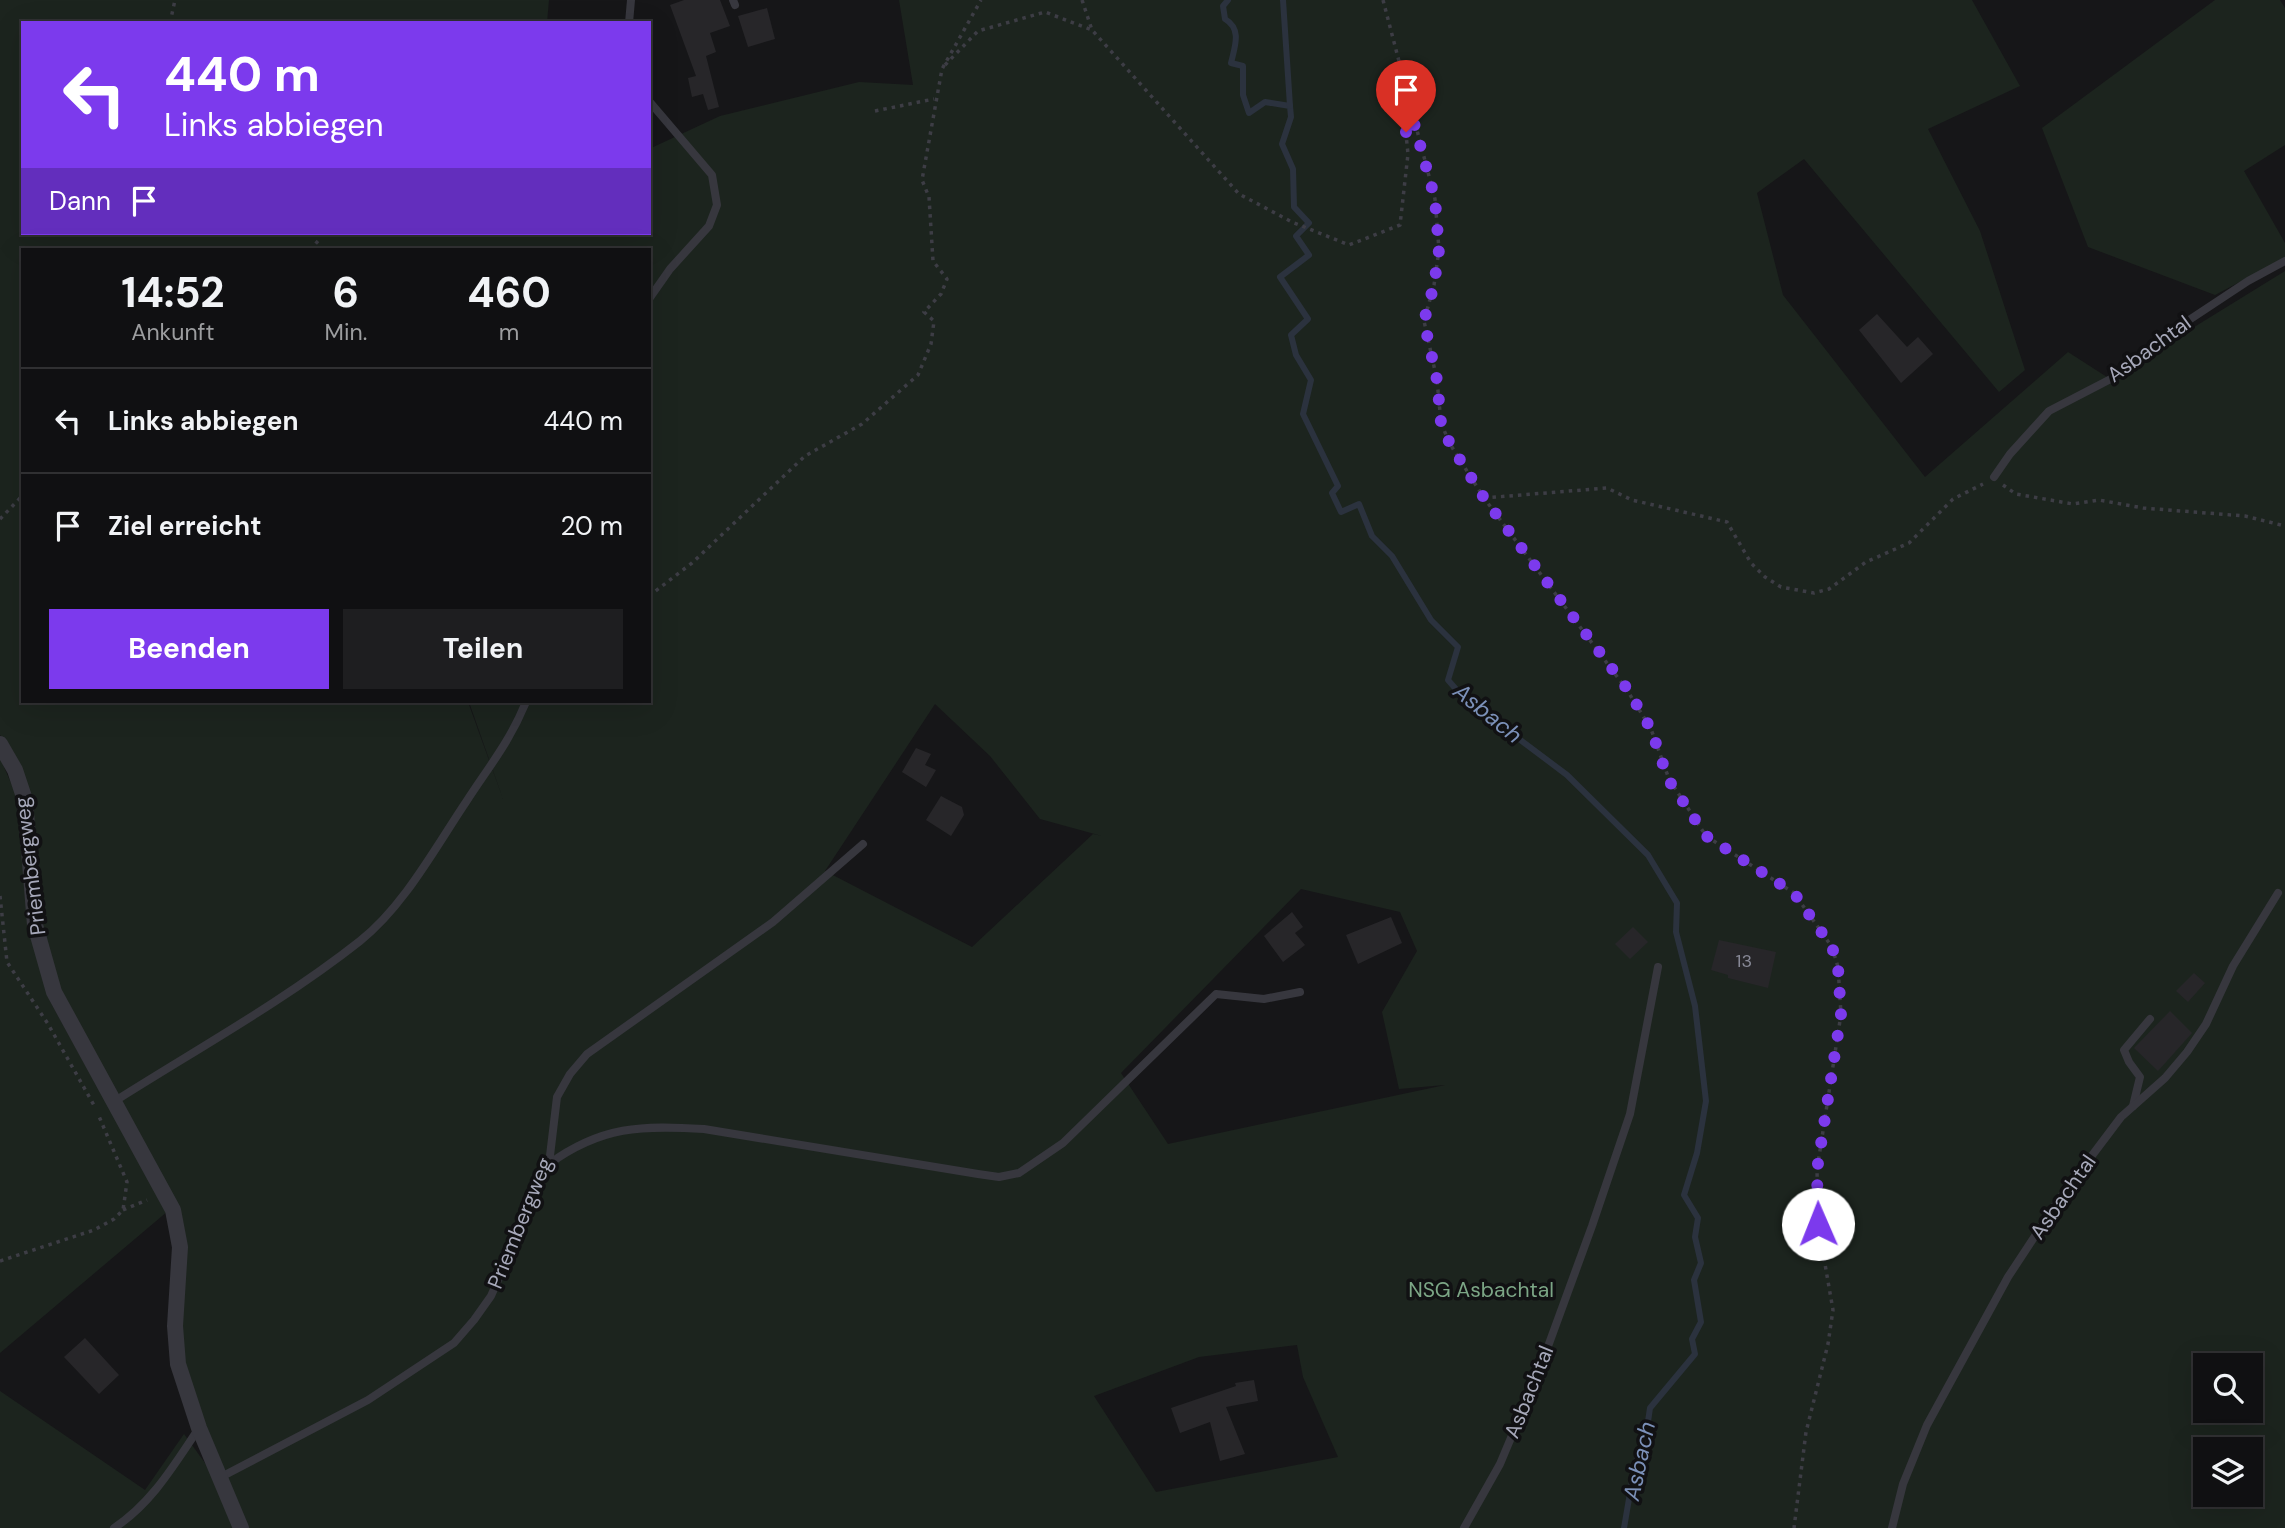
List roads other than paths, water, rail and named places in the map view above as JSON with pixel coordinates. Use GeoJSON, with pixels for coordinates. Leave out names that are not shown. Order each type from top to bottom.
{"type":"FeatureCollection","features":[{"type":"Feature","properties":{"kind":"street","name":"Priembergweg"},"geometry":{"type":"LineString","coordinates":[[0,744],[15,770],[25,800],[35,925],[54,992],[166,1192],[178,1228],[180,1247],[175,1326],[178,1364],[199,1428],[222,1477],[241,1528]]}},
{"type":"Feature","properties":{"kind":"lane"},"geometry":{"type":"LineString","coordinates":[[629,21],[631,0]]}},
{"type":"Feature","properties":{"kind":"lane"},"geometry":{"type":"LineString","coordinates":[[651,103],[712,175],[717,205],[709,226],[670,269],[651,296]]}},
{"type":"Feature","properties":{"kind":"lane","name":"Asbachtal"},"geometry":{"type":"LineString","coordinates":[[1994,477],[2010,454],[2049,411],[2128,370],[2180,326],[2248,281],[2285,261]]}},
{"type":"Feature","properties":{"kind":"lane"},"geometry":{"type":"LineString","coordinates":[[115,1101],[292,988],[360,941],[378,924],[433,852],[510,739],[526,703]]}},
{"type":"Feature","properties":{"kind":"lane","name":"Priembergweg"},"geometry":{"type":"LineString","coordinates":[[222,1477],[368,1400],[454,1343],[491,1296],[549,1164],[558,1097],[569,1074],[587,1054],[773,922],[863,844]]}},
{"type":"Feature","properties":{"kind":"lane","name":"Asbachtal"},"geometry":{"type":"LineString","coordinates":[[1892,1528],[1903,1484],[1927,1425],[2008,1277],[2060,1198],[2121,1117],[2165,1078],[2206,1024],[2233,966],[2278,894]]}},
{"type":"Feature","properties":{"kind":"lane","name":"Asbachtal"},"geometry":{"type":"LineString","coordinates":[[1464,1528],[1500,1464],[1539,1371],[1592,1226],[1630,1114],[1658,967]]}},
{"type":"Feature","properties":{"kind":"lane"},"geometry":{"type":"LineString","coordinates":[[549,1164],[578,1143],[598,1135],[622,1129],[662,1126],[713,1130],[999,1177],[1019,1173],[1063,1143],[1216,994],[1264,999],[1300,992]]}},
{"type":"Feature","properties":{"kind":"lane"},"geometry":{"type":"LineString","coordinates":[[2133,1106],[2140,1077],[2129,1062],[2124,1049],[2150,1019]]}},
{"type":"Feature","properties":{"kind":"lane"},"geometry":{"type":"LineString","coordinates":[[114,1528],[132,1516],[154,1493],[199,1428]]}},
{"type":"Feature","properties":{"kind":"waterway","name":"Asbach"},"geometry":{"type":"LineString","coordinates":[[1228,0],[1223,6],[1225,19],[1234,28],[1236,38],[1231,63],[1243,66],[1243,95],[1249,113],[1265,102],[1290,106],[1291,117],[1282,144],[1293,169],[1294,207],[1309,223],[1296,236],[1309,255],[1280,277],[1308,319],[1291,335],[1296,355],[1311,380],[1303,414],[1338,486],[1332,493],[1341,512],[1359,504],[1372,536],[1392,556],[1431,620],[1458,647],[1448,680],[1462,696],[1567,775],[1648,855],[1677,903],[1676,932],[1695,1006],[1706,1101],[1697,1153],[1684,1195],[1698,1218],[1695,1237],[1701,1263],[1694,1280],[1701,1322],[1692,1339],[1695,1354],[1650,1408],[1646,1435],[1635,1464],[1624,1528]]}},
{"type":"Feature","properties":{"kind":"waterway"},"geometry":{"type":"LineString","coordinates":[[1283,0],[1290,106]]}},
{"type":"Feature","properties":{"kind":"park label","name":"NSG Asbachtal"},"geometry":{"type":"Point","coordinates":[1481,1290]}}]}
